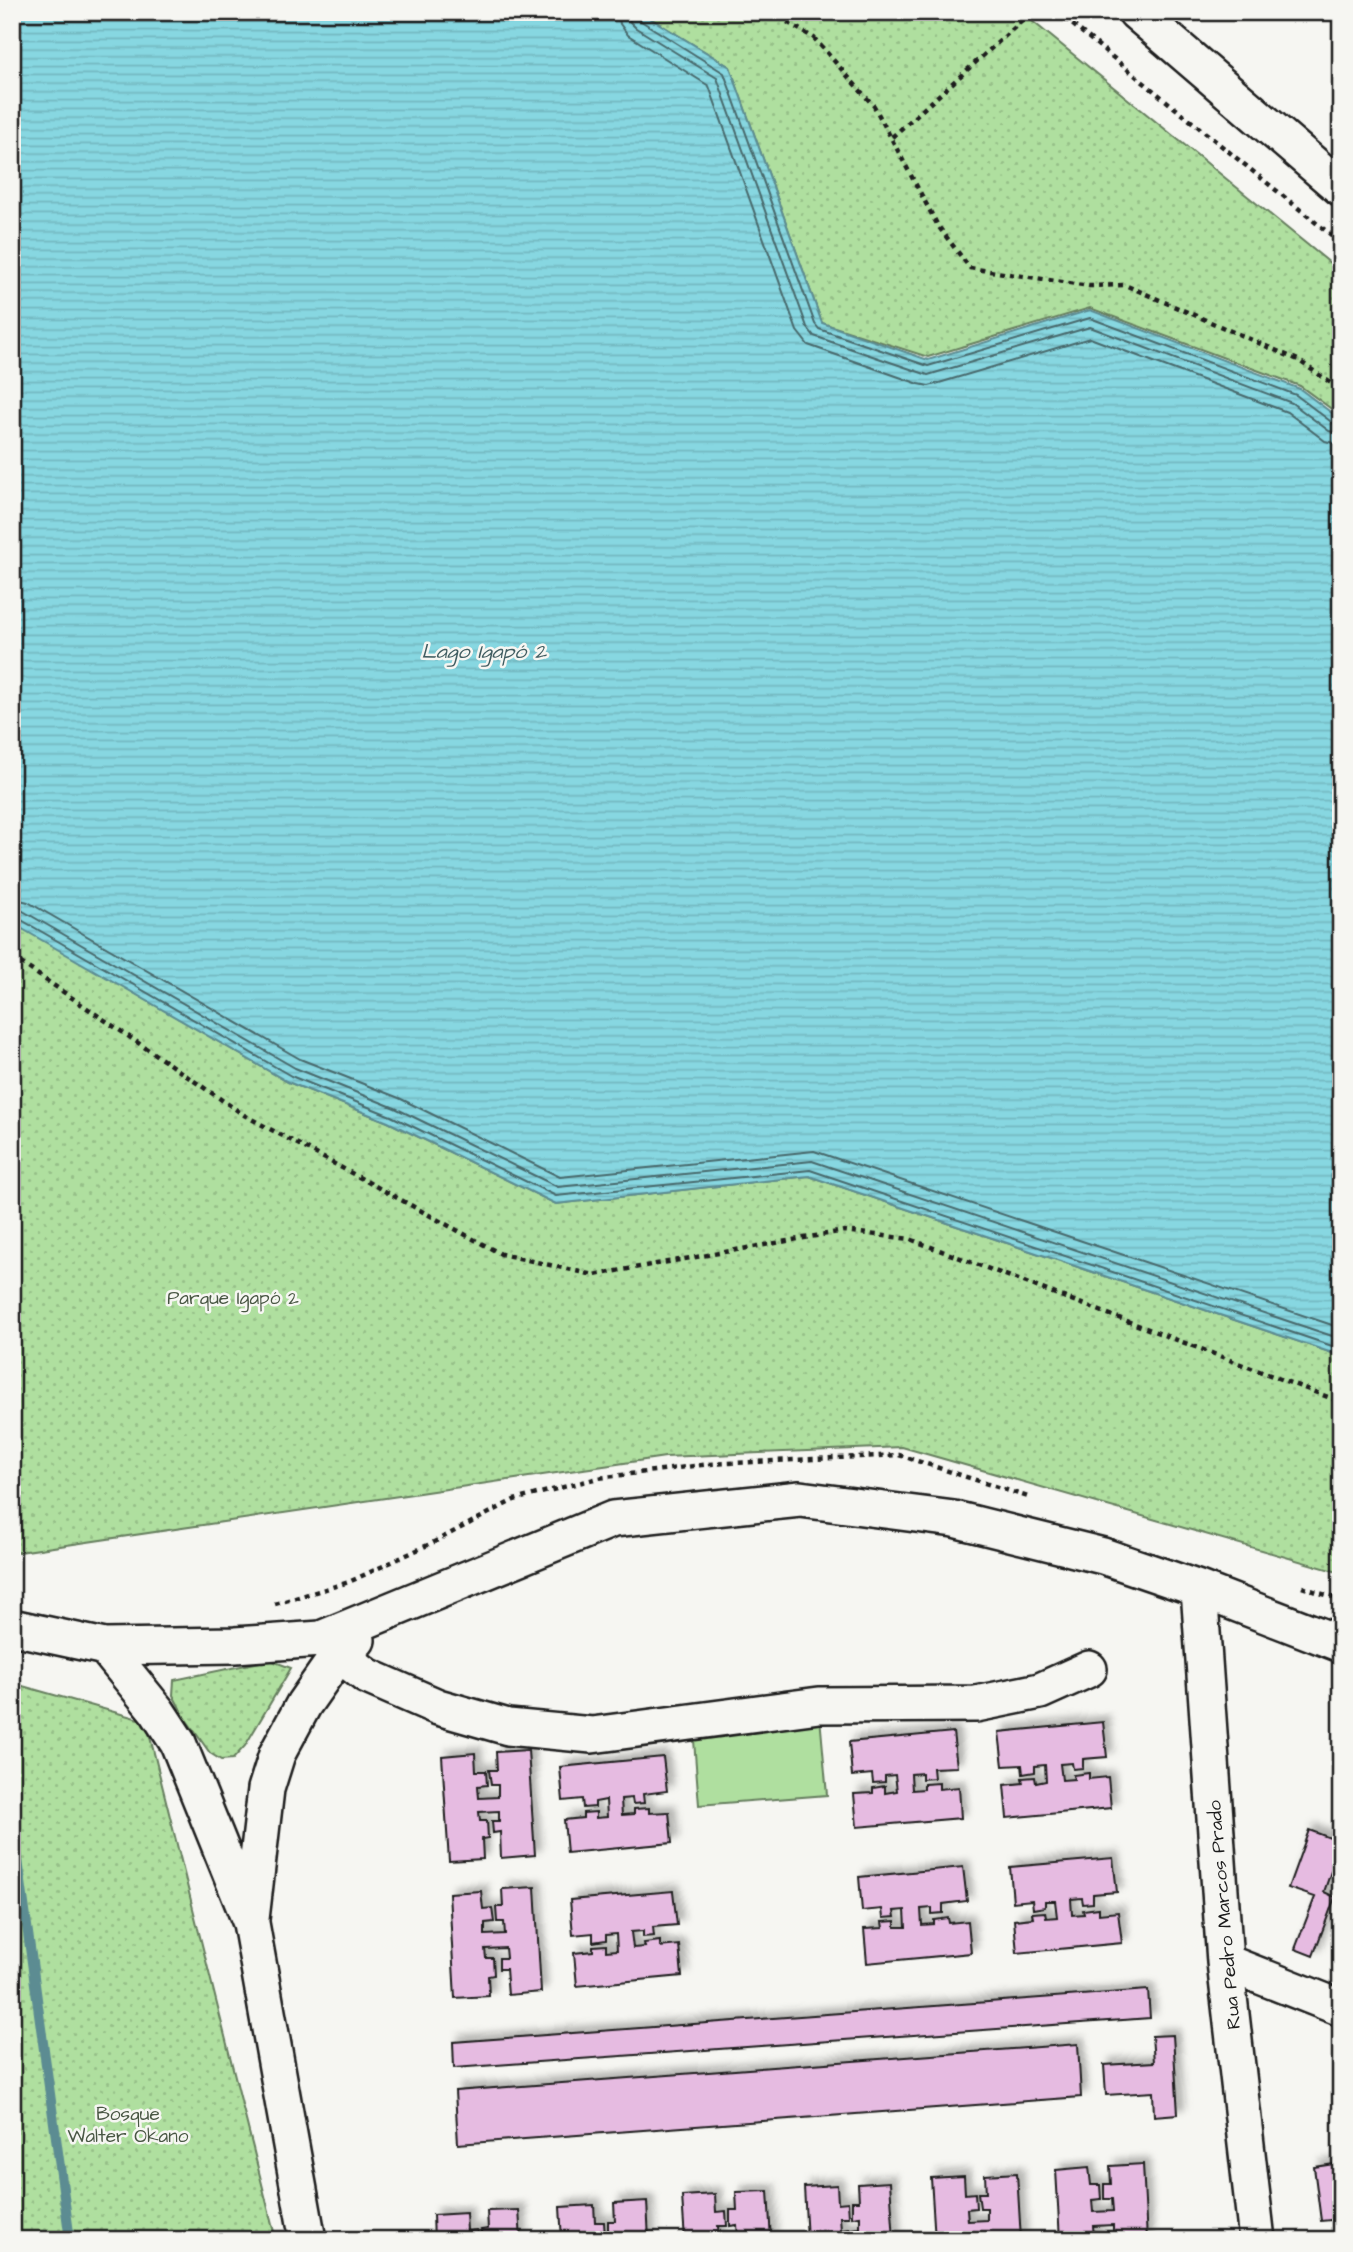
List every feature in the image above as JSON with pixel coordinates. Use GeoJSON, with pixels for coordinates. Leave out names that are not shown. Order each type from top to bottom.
{"type":"FeatureCollection","features":[{"type":"Feature","properties":{"kind":"street"},"geometry":{"type":"LineString","coordinates":[[1136,12],[1341,188]]}},
{"type":"Feature","properties":{"kind":"street"},"geometry":{"type":"LineString","coordinates":[[12,1627],[105,1647],[235,1645],[321,1639],[613,1519],[800,1499],[954,1519],[1103,1556],[1199,1589],[1341,1644]]}},
{"type":"Feature","properties":{"kind":"street","name":"Rua Pedro Marcos Prado"},"geometry":{"type":"LineString","coordinates":[[1199,1589],[1225,1962],[1257,2240]]}},
{"type":"Feature","properties":{"kind":"street"},"geometry":{"type":"LineString","coordinates":[[251,1923],[266,1789],[277,1754],[304,1704],[339,1654],[399,1607]]}},
{"type":"Feature","properties":{"kind":"street"},"geometry":{"type":"LineString","coordinates":[[105,1647],[157,1710],[178,1743],[251,1923],[307,2240]]}},
{"type":"Feature","properties":{"kind":"street"},"geometry":{"type":"LineString","coordinates":[[339,1654],[367,1676],[439,1707],[508,1727],[592,1735],[820,1705],[976,1704],[1040,1691],[1088,1669]]}},
{"type":"Feature","properties":{"kind":"street"},"geometry":{"type":"LineString","coordinates":[[1225,1962],[1341,2008]]}},
{"type":"Feature","properties":{"kind":"path"},"geometry":{"type":"LineString","coordinates":[[770,12],[814,38],[874,106],[938,226],[970,268],[1089,286],[1125,285],[1298,360],[1341,390]]}},
{"type":"Feature","properties":{"kind":"path"},"geometry":{"type":"LineString","coordinates":[[891,137],[1032,12]]}},
{"type":"Feature","properties":{"kind":"path"},"geometry":{"type":"LineString","coordinates":[[1057,12],[1341,243]]}},
{"type":"Feature","properties":{"kind":"path"},"geometry":{"type":"LineString","coordinates":[[12,957],[244,1115],[501,1254],[594,1275],[844,1231],[910,1239],[1341,1402]]}},
{"type":"Feature","properties":{"kind":"green space"},"geometry":{"type":"Polygon","coordinates":[[[640,12],[1021,12],[1341,272],[1341,416],[1300,386],[1090,308],[928,357],[822,323],[730,67],[640,12]]]}},
{"type":"Feature","properties":{"kind":"green space","name":"Parque Igapó 2"},"geometry":{"type":"Polygon","coordinates":[[[12,922],[288,1082],[388,1122],[556,1204],[809,1176],[1341,1356],[1341,1573],[902,1447],[665,1457],[12,1553],[12,922]]]}},
{"type":"Feature","properties":{"kind":"green space"},"geometry":{"type":"Polygon","coordinates":[[[270,1660],[291,1668],[245,1746],[233,1759],[221,1760],[210,1753],[185,1718],[173,1695],[174,1680],[270,1660]]]}},
{"type":"Feature","properties":{"kind":"green space","name":"Bosque Walter Okano"},"geometry":{"type":"Polygon","coordinates":[[[12,1683],[146,1721],[276,2240],[12,2240],[12,1683]]]}},
{"type":"Feature","properties":{"kind":"green space"},"geometry":{"type":"Polygon","coordinates":[[[820,1717],[827,1795],[699,1805],[693,1727],[820,1717]]]}},
{"type":"Feature","properties":{"kind":"water","name":"Lago Igapó 2"},"geometry":{"type":"Polygon","coordinates":[[[12,12],[640,12],[730,67],[822,323],[928,360],[1090,310],[1300,389],[1341,420],[1341,1356],[809,1176],[556,1204],[388,1122],[288,1082],[12,923],[12,12]]]}},
{"type":"Feature","properties":{"kind":"building"},"geometry":{"type":"Polygon","coordinates":[[[1103,1722],[1107,1757],[1083,1759],[1083,1768],[1073,1769],[1072,1763],[1060,1764],[1062,1780],[1089,1773],[1089,1779],[1108,1777],[1111,1808],[1007,1818],[1004,1785],[1023,1783],[1022,1778],[1035,1777],[1036,1783],[1046,1781],[1045,1765],[1035,1766],[1035,1772],[1023,1774],[1022,1765],[1003,1766],[999,1732],[1103,1722]]]}},
{"type":"Feature","properties":{"kind":"building"},"geometry":{"type":"Polygon","coordinates":[[[953,1732],[957,1767],[933,1768],[934,1778],[922,1779],[922,1773],[911,1774],[912,1790],[924,1789],[924,1784],[939,1783],[939,1789],[959,1787],[961,1818],[857,1827],[854,1794],[873,1793],[873,1788],[885,1786],[885,1793],[897,1791],[895,1775],[885,1776],[885,1782],[873,1783],[872,1774],[852,1776],[849,1742],[953,1732]]]}},
{"type":"Feature","properties":{"kind":"building"},"geometry":{"type":"Polygon","coordinates":[[[528,1750],[535,1855],[501,1858],[500,1832],[493,1833],[492,1821],[499,1821],[499,1811],[479,1812],[480,1821],[487,1821],[488,1838],[482,1839],[483,1859],[449,1861],[442,1756],[475,1753],[476,1771],[486,1771],[487,1785],[478,1786],[479,1798],[498,1797],[498,1785],[491,1785],[489,1770],[497,1770],[496,1752],[528,1750]]]}},
{"type":"Feature","properties":{"kind":"building"},"geometry":{"type":"Polygon","coordinates":[[[663,1757],[667,1791],[643,1794],[644,1803],[633,1804],[632,1798],[621,1799],[622,1815],[634,1814],[634,1809],[649,1808],[649,1813],[669,1812],[672,1843],[567,1853],[564,1820],[583,1818],[583,1813],[596,1812],[596,1818],[607,1817],[606,1800],[595,1802],[595,1807],[583,1808],[582,1799],[563,1801],[560,1767],[663,1757]]]}},
{"type":"Feature","properties":{"kind":"building"},"geometry":{"type":"Polygon","coordinates":[[[1309,1830],[1341,1842],[1324,1892],[1335,1897],[1313,1956],[1295,1949],[1315,1897],[1288,1888],[1309,1830]]]}},
{"type":"Feature","properties":{"kind":"building"},"geometry":{"type":"Polygon","coordinates":[[[1113,1858],[1117,1892],[1093,1894],[1093,1903],[1083,1904],[1082,1898],[1071,1899],[1072,1915],[1099,1908],[1099,1914],[1118,1912],[1122,1943],[1017,1953],[1014,1920],[1033,1918],[1032,1913],[1045,1912],[1046,1918],[1057,1917],[1055,1901],[1045,1901],[1045,1907],[1033,1909],[1032,1900],[1013,1902],[1010,1867],[1113,1858]]]}},
{"type":"Feature","properties":{"kind":"building"},"geometry":{"type":"Polygon","coordinates":[[[963,1867],[967,1901],[943,1904],[943,1913],[932,1914],[932,1908],[921,1909],[922,1925],[934,1924],[934,1920],[948,1918],[949,1923],[968,1921],[971,1953],[867,1963],[864,1929],[883,1928],[882,1922],[895,1921],[895,1927],[906,1927],[905,1910],[894,1911],[895,1917],[883,1918],[882,1909],[862,1911],[859,1877],[963,1867]]]}},
{"type":"Feature","properties":{"kind":"building"},"geometry":{"type":"Polygon","coordinates":[[[535,1887],[541,1992],[508,1995],[506,1969],[499,1969],[499,1958],[506,1958],[505,1948],[485,1949],[486,1958],[493,1958],[494,1975],[488,1976],[489,1996],[455,1998],[449,1893],[481,1891],[483,1909],[492,1908],[494,1922],[485,1923],[485,1935],[505,1934],[504,1922],[497,1922],[496,1907],[503,1907],[502,1889],[535,1887]]]}},
{"type":"Feature","properties":{"kind":"building"},"geometry":{"type":"Polygon","coordinates":[[[673,1891],[677,1925],[653,1927],[654,1936],[643,1937],[643,1931],[631,1932],[633,1948],[660,1941],[660,1947],[679,1945],[682,1976],[577,1986],[574,1953],[593,1951],[593,1946],[606,1945],[606,1951],[617,1950],[616,1934],[606,1935],[606,1940],[593,1942],[593,1933],[573,1935],[570,1900],[673,1891]]]}},
{"type":"Feature","properties":{"kind":"building"},"geometry":{"type":"Polygon","coordinates":[[[1148,1990],[1150,2018],[454,2068],[453,2042],[1148,1990]]]}},
{"type":"Feature","properties":{"kind":"building"},"geometry":{"type":"Polygon","coordinates":[[[1173,2035],[1178,2114],[1154,2116],[1153,2092],[1106,2095],[1104,2065],[1154,2062],[1152,2036],[1173,2035]]]}},
{"type":"Feature","properties":{"kind":"building"},"geometry":{"type":"Polygon","coordinates":[[[1078,2044],[1081,2097],[458,2144],[455,2091],[1078,2044]]]}},
{"type":"Feature","properties":{"kind":"building"},"geometry":{"type":"Polygon","coordinates":[[[1341,2163],[1341,2219],[1321,2221],[1314,2167],[1341,2163]]]}},
{"type":"Feature","properties":{"kind":"building"},"geometry":{"type":"Polygon","coordinates":[[[1143,2164],[1147,2240],[1106,2240],[1106,2235],[1113,2235],[1113,2225],[1093,2226],[1094,2235],[1101,2235],[1101,2240],[1060,2240],[1056,2170],[1089,2167],[1091,2185],[1100,2185],[1101,2199],[1092,2200],[1093,2212],[1113,2211],[1112,2199],[1104,2199],[1104,2184],[1111,2184],[1110,2166],[1143,2164]]]}},
{"type":"Feature","properties":{"kind":"building"},"geometry":{"type":"Polygon","coordinates":[[[1017,2173],[1021,2240],[988,2240],[988,2234],[968,2235],[968,2240],[935,2240],[931,2178],[964,2176],[965,2194],[975,2193],[976,2208],[967,2209],[968,2221],[987,2220],[987,2208],[980,2208],[978,2193],[986,2193],[985,2175],[1017,2173]]]}},
{"type":"Feature","properties":{"kind":"building"},"geometry":{"type":"Polygon","coordinates":[[[890,2182],[894,2240],[807,2240],[804,2187],[837,2185],[838,2203],[848,2202],[849,2217],[840,2217],[841,2230],[860,2228],[860,2216],[852,2217],[852,2201],[859,2201],[858,2184],[890,2182]]]}},
{"type":"Feature","properties":{"kind":"building"},"geometry":{"type":"Polygon","coordinates":[[[768,2191],[771,2240],[685,2240],[682,2196],[715,2194],[716,2212],[726,2211],[727,2226],[718,2226],[719,2239],[738,2237],[737,2225],[730,2226],[730,2210],[737,2210],[736,2192],[768,2191]]]}},
{"type":"Feature","properties":{"kind":"building"},"geometry":{"type":"Polygon","coordinates":[[[647,2201],[649,2240],[616,2240],[616,2236],[608,2236],[608,2221],[615,2221],[614,2203],[647,2201]]]}},
{"type":"Feature","properties":{"kind":"building"},"geometry":{"type":"Polygon","coordinates":[[[594,2205],[595,2222],[604,2222],[605,2236],[596,2237],[597,2240],[562,2240],[560,2207],[594,2205]]]}},
{"type":"Feature","properties":{"kind":"building"},"geometry":{"type":"Polygon","coordinates":[[[519,2210],[521,2240],[481,2240],[481,2230],[488,2229],[487,2211],[519,2210]]]}},
{"type":"Feature","properties":{"kind":"building"},"geometry":{"type":"Polygon","coordinates":[[[466,2213],[467,2231],[477,2230],[478,2240],[434,2240],[433,2215],[466,2213]]]}},
{"type":"Feature","properties":{"kind":"waterway"},"geometry":{"type":"LineString","coordinates":[[12,1816],[70,2240]]}}]}
